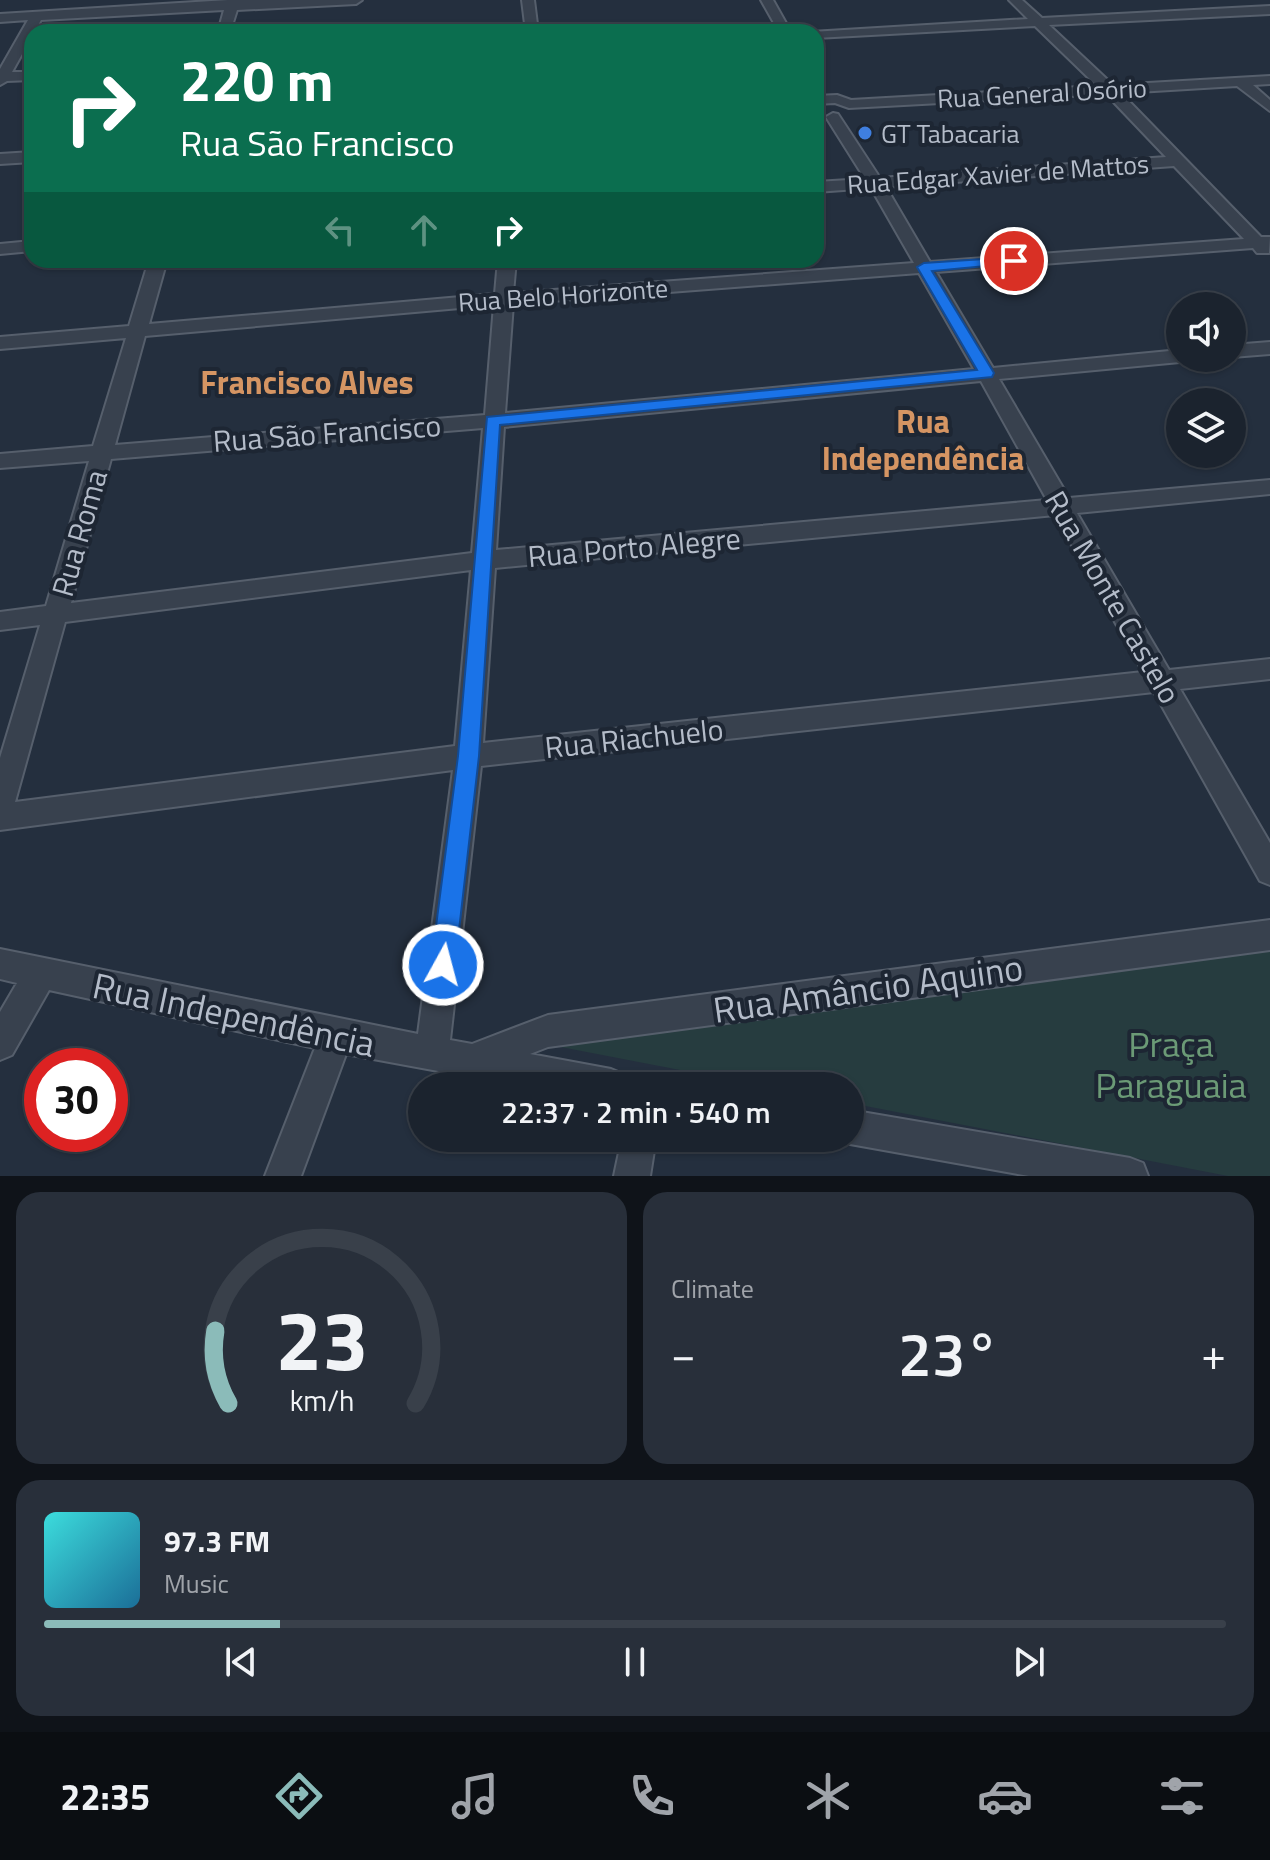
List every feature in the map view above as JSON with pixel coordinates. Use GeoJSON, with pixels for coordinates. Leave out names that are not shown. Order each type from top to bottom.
{"type":"FeatureCollection","features":[{"type":"Feature","properties":{"kind":"street"},"geometry":{"type":"LineString","coordinates":[[0,18],[233,3],[356,0]]}},
{"type":"Feature","properties":{"kind":"street"},"geometry":{"type":"LineString","coordinates":[[528,0],[531,24]]}},
{"type":"Feature","properties":{"kind":"street"},"geometry":{"type":"LineString","coordinates":[[767,0],[780,24]]}},
{"type":"Feature","properties":{"kind":"street"},"geometry":{"type":"LineString","coordinates":[[1015,0],[1263,242],[1270,257]]}},
{"type":"Feature","properties":{"kind":"street"},"geometry":{"type":"LineString","coordinates":[[226,24],[233,3]]}},
{"type":"Feature","properties":{"kind":"street"},"geometry":{"type":"LineString","coordinates":[[824,34],[1270,10]]}},
{"type":"Feature","properties":{"kind":"street"},"geometry":{"type":"LineString","coordinates":[[32,24],[37,16]]}},
{"type":"Feature","properties":{"kind":"street"},"geometry":{"type":"LineString","coordinates":[[1,78],[24,38]]}},
{"type":"Feature","properties":{"kind":"street"},"geometry":{"type":"LineString","coordinates":[[1,78],[24,77]]}},
{"type":"Feature","properties":{"kind":"street","name":"Rua General Osório"},"geometry":{"type":"LineString","coordinates":[[825,103],[1270,80]]}},
{"type":"Feature","properties":{"kind":"street"},"geometry":{"type":"LineString","coordinates":[[1240,81],[1270,107]]}},
{"type":"Feature","properties":{"kind":"street","name":"Rua Monte Castelo"},"geometry":{"type":"LineString","coordinates":[[825,103],[876,183],[1270,871]]}},
{"type":"Feature","properties":{"kind":"street"},"geometry":{"type":"LineString","coordinates":[[0,159],[24,158]]}},
{"type":"Feature","properties":{"kind":"street","name":"Rua Edgar Xavier de Mattos"},"geometry":{"type":"LineString","coordinates":[[824,186],[1179,161]]}},
{"type":"Feature","properties":{"kind":"street","name":"Rua Belo Horizonte"},"geometry":{"type":"LineString","coordinates":[[0,343],[504,299],[1263,242]]}},
{"type":"Feature","properties":{"kind":"street"},"geometry":{"type":"LineString","coordinates":[[0,249],[24,247]]}},
{"type":"Feature","properties":{"kind":"street","name":"Rua Roma"},"geometry":{"type":"LineString","coordinates":[[0,805],[156,268]]}},
{"type":"Feature","properties":{"kind":"street"},"geometry":{"type":"LineString","coordinates":[[432,1054],[468,756],[506,268]]}},
{"type":"Feature","properties":{"kind":"street"},"geometry":{"type":"LineString","coordinates":[[1246,350],[1270,348]]}},
{"type":"Feature","properties":{"kind":"street","name":"Rua São Francisco"},"geometry":{"type":"LineString","coordinates":[[0,461],[103,450],[493,421],[1166,357]]}},
{"type":"Feature","properties":{"kind":"street","name":"Rua Porto Alegre"},"geometry":{"type":"LineString","coordinates":[[0,621],[484,560],[1270,487]]}},
{"type":"Feature","properties":{"kind":"street","name":"Rua Riachuelo"},"geometry":{"type":"LineString","coordinates":[[0,817],[468,756],[1270,669]]}},
{"type":"Feature","properties":{"kind":"street","name":"Rua Amâncio Aquino"},"geometry":{"type":"LineString","coordinates":[[471,1061],[548,1031],[1270,935]]}},
{"type":"Feature","properties":{"kind":"street","name":"Rua Independência"},"geometry":{"type":"LineString","coordinates":[[0,964],[336,1036],[533,1072]]}},
{"type":"Feature","properties":{"kind":"street"},"geometry":{"type":"LineString","coordinates":[[0,1043],[41,973]]}},
{"type":"Feature","properties":{"kind":"street"},"geometry":{"type":"LineString","coordinates":[[283,1176],[336,1036]]}},
{"type":"Feature","properties":{"kind":"street"},"geometry":{"type":"LineString","coordinates":[[864,1130],[998,1164],[1130,1176]]}},
{"type":"Feature","properties":{"kind":"street"},"geometry":{"type":"LineString","coordinates":[[632,1176],[636,1152]]}},
{"type":"Feature","properties":{"kind":"green space","name":"Praça Paraguaia"},"geometry":{"type":"Polygon","coordinates":[[[1270,950],[1270,1176],[1228,1176],[864,1106],[864,1072],[690,1072],[540,1043],[1270,950]]]}},
{"type":"Feature","properties":{"kind":"place","name":"GT Tabacaria"},"geometry":{"type":"Point","coordinates":[865,133]}},
{"type":"Feature","properties":{"kind":"district","name":"Francisco Alves"},"geometry":{"type":"Point","coordinates":[307,382]}},
{"type":"Feature","properties":{"kind":"district","name":"Rua Independência"},"geometry":{"type":"Point","coordinates":[923,440]}},
{"type":"Feature","properties":{"kind":"route"},"geometry":{"type":"LineString","coordinates":[[443,965],[468,756],[493,421],[986,373],[924,267],[1014,261]]}}]}
